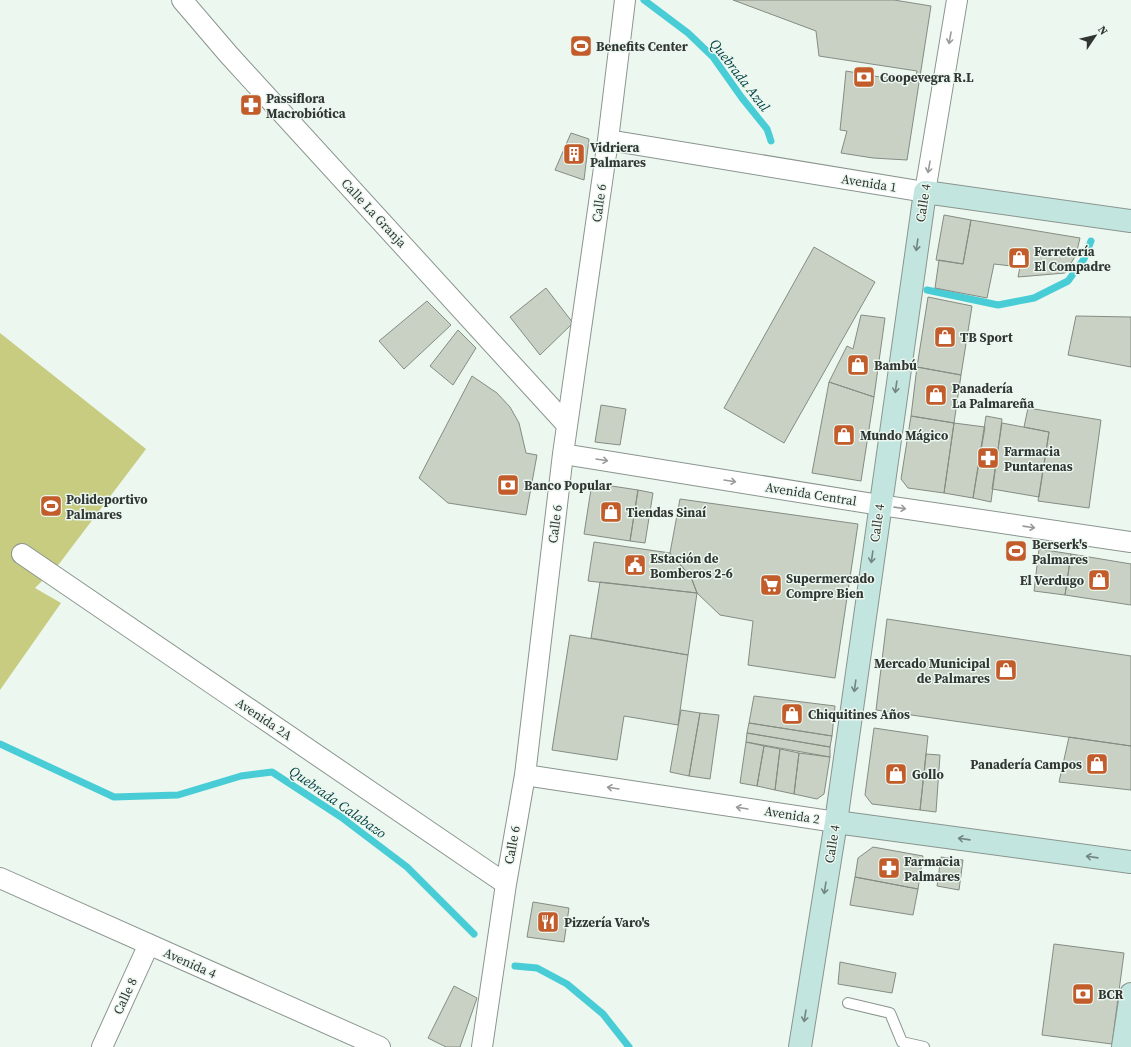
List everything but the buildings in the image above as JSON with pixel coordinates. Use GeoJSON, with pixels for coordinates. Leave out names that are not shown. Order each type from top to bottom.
{"type":"FeatureCollection","features":[{"type":"Feature","properties":{"kind":"main road","name":"Avenida 1"},"geometry":{"type":"LineString","coordinates":[[924,192],[1131,221]]}},
{"type":"Feature","properties":{"kind":"main road","name":"Calle 4"},"geometry":{"type":"LineString","coordinates":[[800,1047],[836,822],[924,192]]}},
{"type":"Feature","properties":{"kind":"main road","name":"Avenida 2"},"geometry":{"type":"LineString","coordinates":[[836,822],[1131,862]]}},
{"type":"Feature","properties":{"kind":"main road"},"geometry":{"type":"LineString","coordinates":[[1123,1047],[1131,994]]}},
{"type":"Feature","properties":{"kind":"street","name":"Calle La Granja"},"geometry":{"type":"LineString","coordinates":[[182,0],[229,55],[567,425]]}},
{"type":"Feature","properties":{"kind":"street","name":"Calle 6"},"geometry":{"type":"LineString","coordinates":[[482,1047],[506,884],[525,775],[563,454],[608,140],[625,0]]}},
{"type":"Feature","properties":{"kind":"street","name":"Calle 4"},"geometry":{"type":"LineString","coordinates":[[924,192],[957,0]]}},
{"type":"Feature","properties":{"kind":"street","name":"Avenida 1"},"geometry":{"type":"LineString","coordinates":[[608,140],[924,192]]}},
{"type":"Feature","properties":{"kind":"street","name":"Avenida Central"},"geometry":{"type":"LineString","coordinates":[[563,454],[880,505],[1131,542]]}},
{"type":"Feature","properties":{"kind":"street","name":"Avenida 2A"},"geometry":{"type":"LineString","coordinates":[[22,554],[506,884]]}},
{"type":"Feature","properties":{"kind":"street","name":"Avenida 2"},"geometry":{"type":"LineString","coordinates":[[525,775],[836,822]]}},
{"type":"Feature","properties":{"kind":"street","name":"Avenida 4"},"geometry":{"type":"LineString","coordinates":[[0,878],[380,1047]]}},
{"type":"Feature","properties":{"kind":"street","name":"Calle 8"},"geometry":{"type":"LineString","coordinates":[[102,1047],[149,944]]}},
{"type":"Feature","properties":{"kind":"lane"},"geometry":{"type":"LineString","coordinates":[[848,1003],[890,1013],[900,1045],[924,1047]]}},
{"type":"Feature","properties":{"kind":"green space","name":"Polideportivo Palmares"},"geometry":{"type":"Polygon","coordinates":[[[0,333],[146,449],[59,564],[35,588],[61,603],[0,690],[0,333]]]}},
{"type":"Feature","properties":{"kind":"waterway","name":"Quebrada Azul"},"geometry":{"type":"LineString","coordinates":[[644,0],[688,33],[713,57],[742,98],[767,129],[771,141]]}},
{"type":"Feature","properties":{"kind":"waterway","name":"Quebrada Azul"},"geometry":{"type":"LineString","coordinates":[[927,290],[998,305],[1034,298],[1068,281],[1084,259],[1091,241]]}},
{"type":"Feature","properties":{"kind":"waterway","name":"Quebrada Calabazo"},"geometry":{"type":"LineString","coordinates":[[0,744],[114,797],[178,795],[241,776],[272,772],[341,817],[407,867],[474,934]]}},
{"type":"Feature","properties":{"kind":"waterway","name":"Quebrada Calabazo"},"geometry":{"type":"LineString","coordinates":[[515,966],[537,968],[567,984],[603,1014],[629,1047]]}},
{"type":"Feature","properties":{"kind":"place","name":"Benefits Center"},"geometry":{"type":"Point","coordinates":[581,46]}},
{"type":"Feature","properties":{"kind":"place","name":"Coopevegra R.L"},"geometry":{"type":"Point","coordinates":[864,77]}},
{"type":"Feature","properties":{"kind":"place","name":"Passiflora Macrobiótica"},"geometry":{"type":"Point","coordinates":[251,105]}},
{"type":"Feature","properties":{"kind":"place","name":"Vidriera Palmares"},"geometry":{"type":"Point","coordinates":[574,154]}},
{"type":"Feature","properties":{"kind":"place","name":"Ferretería El Compadre"},"geometry":{"type":"Point","coordinates":[1019,258]}},
{"type":"Feature","properties":{"kind":"place","name":"TB Sport"},"geometry":{"type":"Point","coordinates":[945,337]}},
{"type":"Feature","properties":{"kind":"place","name":"Bambú"},"geometry":{"type":"Point","coordinates":[858,365]}},
{"type":"Feature","properties":{"kind":"place","name":"Panadería La Palmareña"},"geometry":{"type":"Point","coordinates":[936,395]}},
{"type":"Feature","properties":{"kind":"place","name":"Mundo Mágico"},"geometry":{"type":"Point","coordinates":[844,435]}},
{"type":"Feature","properties":{"kind":"place","name":"Farmacia Puntarenas"},"geometry":{"type":"Point","coordinates":[988,458]}},
{"type":"Feature","properties":{"kind":"place","name":"Banco Popular"},"geometry":{"type":"Point","coordinates":[508,485]}},
{"type":"Feature","properties":{"kind":"place","name":"Polideportivo Palmares"},"geometry":{"type":"Point","coordinates":[51,506]}},
{"type":"Feature","properties":{"kind":"place","name":"Tiendas Sinaí"},"geometry":{"type":"Point","coordinates":[611,512]}},
{"type":"Feature","properties":{"kind":"place","name":"Berserk's Palmares"},"geometry":{"type":"Point","coordinates":[1016,551]}},
{"type":"Feature","properties":{"kind":"place","name":"Estación de Bomberos 2-6"},"geometry":{"type":"Point","coordinates":[635,565]}},
{"type":"Feature","properties":{"kind":"place","name":"El Verdugo"},"geometry":{"type":"Point","coordinates":[1099,580]}},
{"type":"Feature","properties":{"kind":"place","name":"Supermercado Compre Bien"},"geometry":{"type":"Point","coordinates":[771,585]}},
{"type":"Feature","properties":{"kind":"place","name":"Mercado Municipal de Palmares"},"geometry":{"type":"Point","coordinates":[1006,670]}},
{"type":"Feature","properties":{"kind":"place","name":"Chiquitines Años"},"geometry":{"type":"Point","coordinates":[792,714]}},
{"type":"Feature","properties":{"kind":"place","name":"Panadería Campos"},"geometry":{"type":"Point","coordinates":[1097,764]}},
{"type":"Feature","properties":{"kind":"place","name":"Gollo"},"geometry":{"type":"Point","coordinates":[896,774]}},
{"type":"Feature","properties":{"kind":"place","name":"Farmacia Palmares"},"geometry":{"type":"Point","coordinates":[889,868]}},
{"type":"Feature","properties":{"kind":"place","name":"Pizzería Varo's"},"geometry":{"type":"Point","coordinates":[548,922]}},
{"type":"Feature","properties":{"kind":"place","name":"BCR"},"geometry":{"type":"Point","coordinates":[1083,994]}}]}
